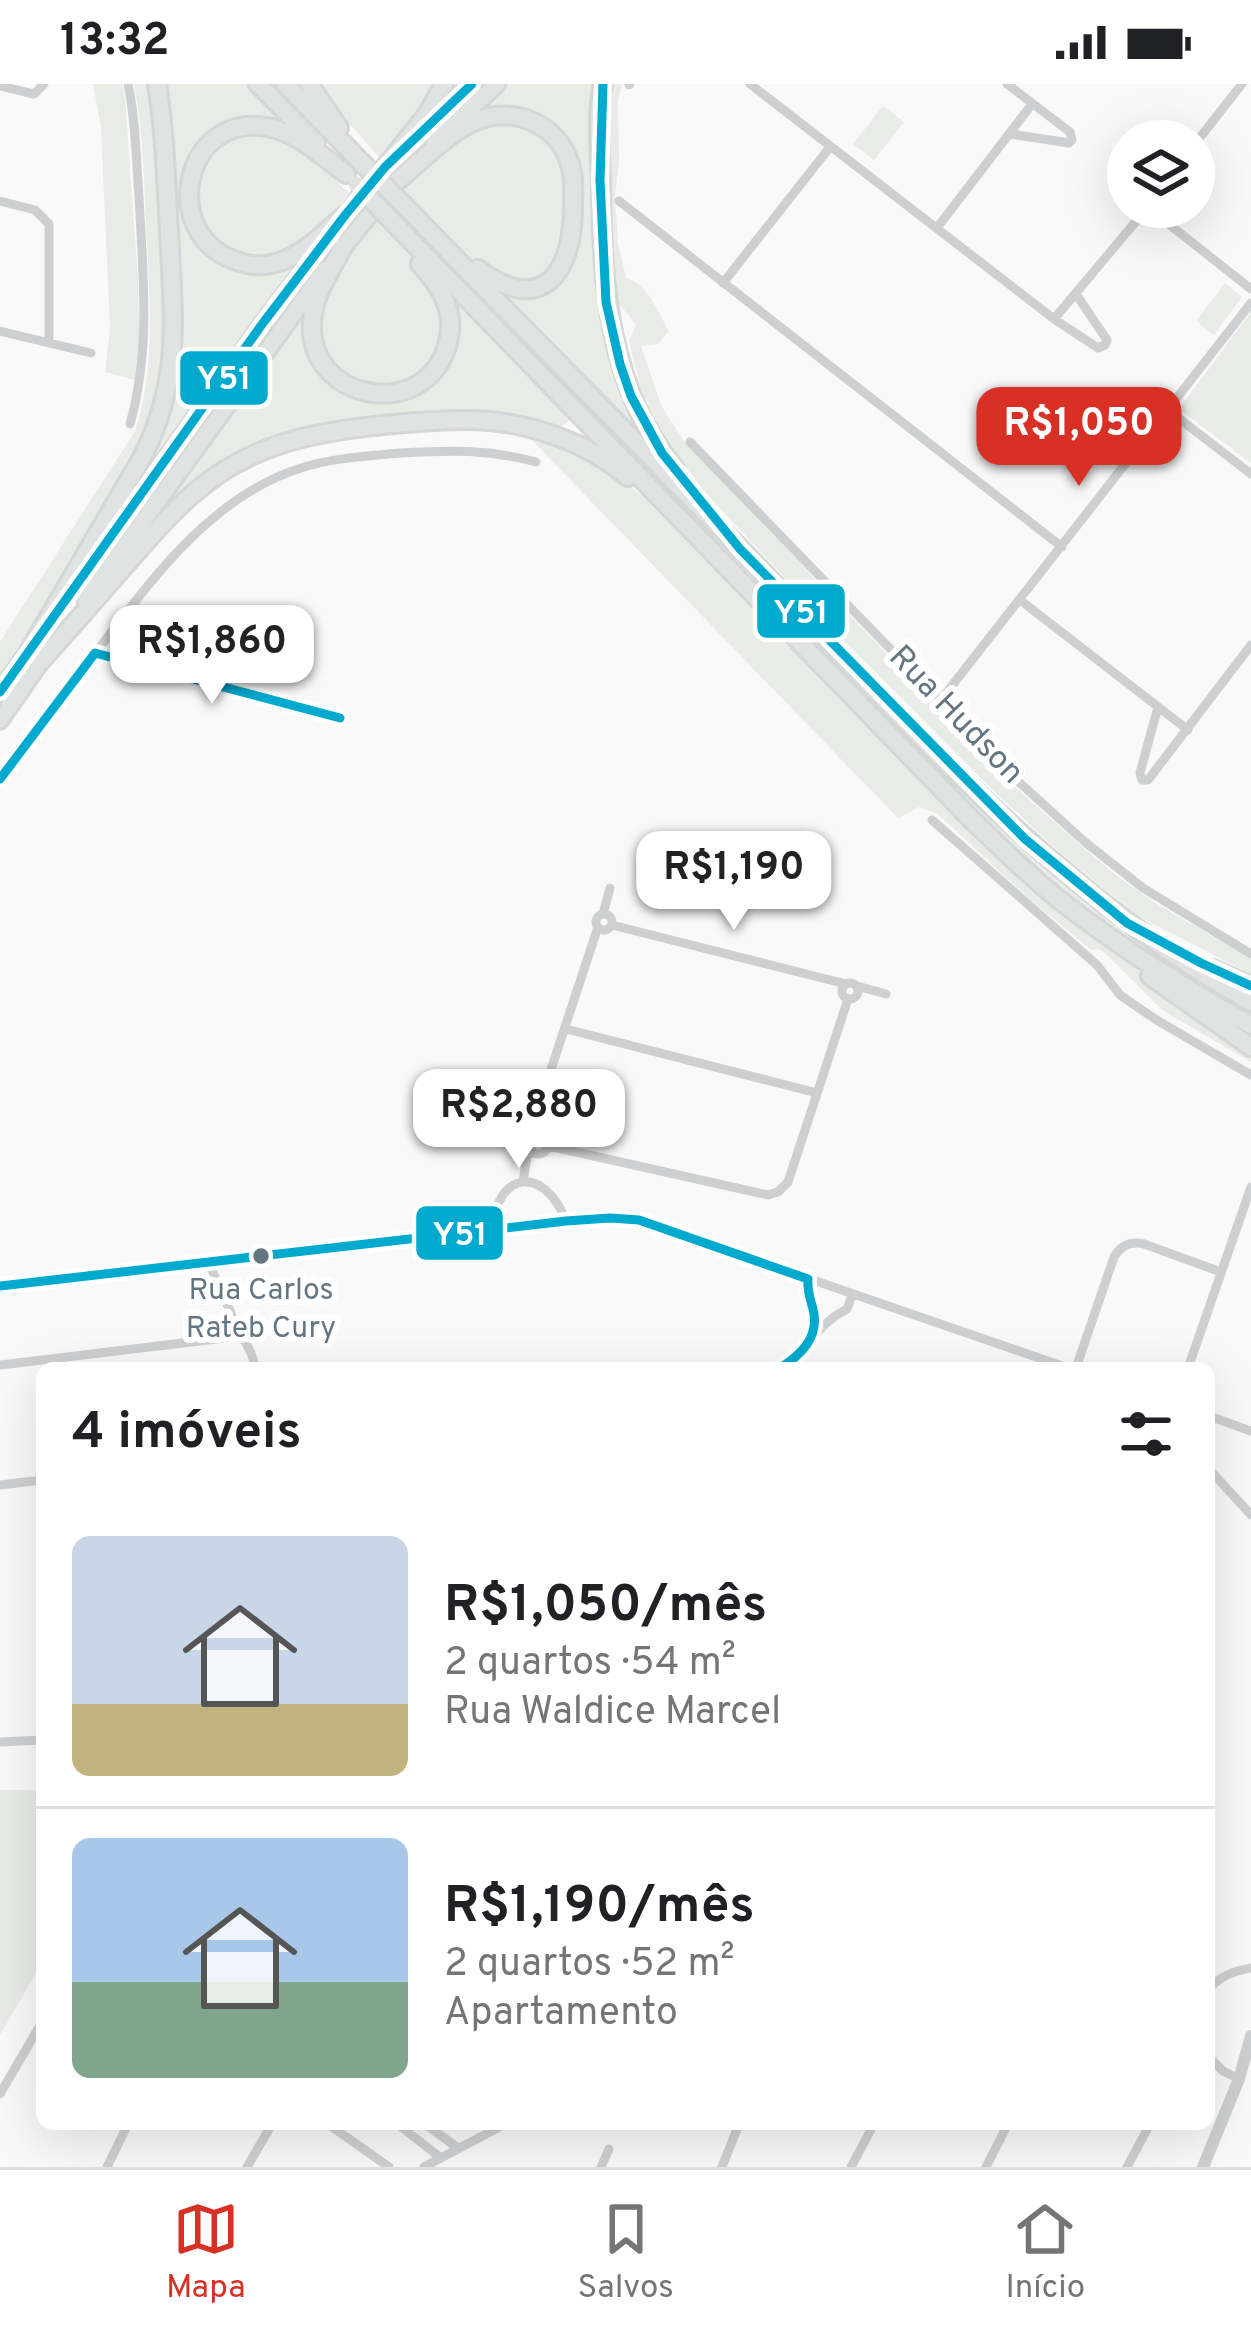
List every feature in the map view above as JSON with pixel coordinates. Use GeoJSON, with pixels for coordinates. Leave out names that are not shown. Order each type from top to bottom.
{"type":"FeatureCollection","features":[{"type":"Feature","properties":{"kind":"highway"},"geometry":{"type":"LineString","coordinates":[[0,720],[143,456],[168,388],[173,319],[158,84]]}},
{"type":"Feature","properties":{"kind":"highway"},"geometry":{"type":"LineString","coordinates":[[258,84],[370,173]]}},
{"type":"Feature","properties":{"kind":"highway"},"geometry":{"type":"LineString","coordinates":[[285,84],[1025,839],[1127,923],[1251,1002]]}},
{"type":"Feature","properties":{"kind":"highway"},"geometry":{"type":"LineString","coordinates":[[309,84],[370,173],[389,218],[445,298],[449,315],[449,338],[441,361],[427,378],[412,388],[379,396],[355,390],[332,374],[316,352],[314,307],[344,245],[370,173],[472,84]]}},
{"type":"Feature","properties":{"kind":"highway"},"geometry":{"type":"LineString","coordinates":[[34,658],[263,323],[346,214],[370,173],[428,113],[444,84]]}},
{"type":"Feature","properties":{"kind":"highway"},"geometry":{"type":"LineString","coordinates":[[370,173],[458,118],[496,84]]}},
{"type":"Feature","properties":{"kind":"highway"},"geometry":{"type":"LineString","coordinates":[[603,84],[603,280],[620,364],[631,396],[662,453],[740,549]]}},
{"type":"Feature","properties":{"kind":"highway"},"geometry":{"type":"LineString","coordinates":[[370,173],[489,117],[514,116],[536,122],[555,137],[568,157],[574,184],[572,245],[559,272],[539,286],[516,288],[494,280],[420,222]]}},
{"type":"Feature","properties":{"kind":"highway"},"geometry":{"type":"LineString","coordinates":[[346,214],[292,256],[252,265],[227,257],[209,244],[191,214],[188,190],[194,166],[211,143],[224,133],[254,126],[286,133],[370,173]]}},
{"type":"Feature","properties":{"kind":"highway"},"geometry":{"type":"LineString","coordinates":[[389,218],[940,788],[1113,946],[1251,1048]]}},
{"type":"Feature","properties":{"kind":"highway"},"geometry":{"type":"LineString","coordinates":[[34,658],[344,245]]}},
{"type":"Feature","properties":{"kind":"highway"},"geometry":{"type":"LineString","coordinates":[[0,692],[174,511],[210,480],[274,445],[346,429],[474,420],[548,433],[613,465],[727,566]]}},
{"type":"Feature","properties":{"kind":"highway"},"geometry":{"type":"LineString","coordinates":[[1053,895],[1157,970],[1251,1025]]}},
{"type":"Feature","properties":{"kind":"highway"},"geometry":{"type":"LineString","coordinates":[[1127,923],[1251,986]]}},
{"type":"Feature","properties":{"kind":"street"},"geometry":{"type":"LineString","coordinates":[[0,86],[34,94],[44,84]]}},
{"type":"Feature","properties":{"kind":"street"},"geometry":{"type":"LineString","coordinates":[[128,84],[145,319],[141,376],[130,424]]}},
{"type":"Feature","properties":{"kind":"street"},"geometry":{"type":"LineString","coordinates":[[750,84],[1054,319],[1098,348],[1105,346],[1107,340],[1076,294]]}},
{"type":"Feature","properties":{"kind":"street"},"geometry":{"type":"LineString","coordinates":[[1006,84],[1070,132],[1072,140],[1010,134]]}},
{"type":"Feature","properties":{"kind":"street"},"geometry":{"type":"LineString","coordinates":[[1214,120],[1242,84]]}},
{"type":"Feature","properties":{"kind":"street"},"geometry":{"type":"LineString","coordinates":[[937,228],[1032,104]]}},
{"type":"Feature","properties":{"kind":"street"},"geometry":{"type":"LineString","coordinates":[[723,283],[830,147]]}},
{"type":"Feature","properties":{"kind":"street"},"geometry":{"type":"LineString","coordinates":[[0,201],[35,210],[49,224],[49,343]]}},
{"type":"Feature","properties":{"kind":"street"},"geometry":{"type":"LineString","coordinates":[[619,201],[1062,547]]}},
{"type":"Feature","properties":{"kind":"street"},"geometry":{"type":"LineString","coordinates":[[1054,319],[1131,228]]}},
{"type":"Feature","properties":{"kind":"street"},"geometry":{"type":"LineString","coordinates":[[1174,228],[1251,289]]}},
{"type":"Feature","properties":{"kind":"street"},"geometry":{"type":"LineString","coordinates":[[940,701],[1251,303]]}},
{"type":"Feature","properties":{"kind":"street"},"geometry":{"type":"LineString","coordinates":[[0,331],[91,353]]}},
{"type":"Feature","properties":{"kind":"street"},"geometry":{"type":"LineString","coordinates":[[1168,410],[1251,474]]}},
{"type":"Feature","properties":{"kind":"street","name":"Rua Hudson"},"geometry":{"type":"LineString","coordinates":[[690,442],[1021,784],[1084,842],[1143,888],[1251,954]]}},
{"type":"Feature","properties":{"kind":"street"},"geometry":{"type":"LineString","coordinates":[[0,779],[149,583],[208,523],[256,488],[301,467],[375,455],[500,452],[536,462]]}},
{"type":"Feature","properties":{"kind":"street"},"geometry":{"type":"LineString","coordinates":[[1020,600],[1188,730]]}},
{"type":"Feature","properties":{"kind":"street"},"geometry":{"type":"LineString","coordinates":[[95,653],[340,718]]}},
{"type":"Feature","properties":{"kind":"street"},"geometry":{"type":"LineString","coordinates":[[1158,707],[1142,780],[1148,780],[1249,653]]}},
{"type":"Feature","properties":{"kind":"street"},"geometry":{"type":"LineString","coordinates":[[932,820],[1097,965],[1120,995],[1251,1075]]}},
{"type":"Feature","properties":{"kind":"street"},"geometry":{"type":"LineString","coordinates":[[524,1182],[527,1139],[534,1132],[610,888]]}},
{"type":"Feature","properties":{"kind":"street"},"geometry":{"type":"LineString","coordinates":[[603,914],[610,916],[612,925]]}},
{"type":"Feature","properties":{"kind":"street"},"geometry":{"type":"LineString","coordinates":[[598,926],[605,930],[612,925],[886,994]]}},
{"type":"Feature","properties":{"kind":"street"},"geometry":{"type":"LineString","coordinates":[[528,1149],[534,1154],[545,1150],[767,1195],[778,1192],[788,1182],[848,999],[856,997],[851,985]]}},
{"type":"Feature","properties":{"kind":"street"},"geometry":{"type":"LineString","coordinates":[[566,1029],[818,1093]]}},
{"type":"Feature","properties":{"kind":"street"},"geometry":{"type":"LineString","coordinates":[[534,1132],[547,1136],[538,1183]]}},
{"type":"Feature","properties":{"kind":"street"},"geometry":{"type":"LineString","coordinates":[[492,1231],[498,1198],[524,1182],[538,1183],[556,1198],[566,1221]]}},
{"type":"Feature","properties":{"kind":"street"},"geometry":{"type":"LineString","coordinates":[[1190,1362],[1251,1187]]}},
{"type":"Feature","properties":{"kind":"street"},"geometry":{"type":"LineString","coordinates":[[0,1286],[566,1221],[639,1220],[1054,1362]]}},
{"type":"Feature","properties":{"kind":"street"},"geometry":{"type":"LineString","coordinates":[[1074,1362],[1114,1257],[1124,1246],[1144,1244],[1221,1272]]}},
{"type":"Feature","properties":{"kind":"street"},"geometry":{"type":"LineString","coordinates":[[208,1262],[254,1362]]}},
{"type":"Feature","properties":{"kind":"street"},"geometry":{"type":"LineString","coordinates":[[808,1279],[805,1292],[814,1311],[814,1335]]}},
{"type":"Feature","properties":{"kind":"street"},"geometry":{"type":"LineString","coordinates":[[790,1362],[801,1355],[830,1318],[847,1309],[851,1294]]}},
{"type":"Feature","properties":{"kind":"street"},"geometry":{"type":"LineString","coordinates":[[814,1311],[830,1318]]}},
{"type":"Feature","properties":{"kind":"street"},"geometry":{"type":"LineString","coordinates":[[0,1365],[242,1336]]}},
{"type":"Feature","properties":{"kind":"street"},"geometry":{"type":"LineString","coordinates":[[1215,1418],[1251,1431]]}},
{"type":"Feature","properties":{"kind":"street"},"geometry":{"type":"LineString","coordinates":[[1215,1476],[1251,1515]]}},
{"type":"Feature","properties":{"kind":"street"},"geometry":{"type":"LineString","coordinates":[[0,1485],[36,1481]]}},
{"type":"Feature","properties":{"kind":"street"},"geometry":{"type":"LineString","coordinates":[[0,1742],[36,1740]]}},
{"type":"Feature","properties":{"kind":"street"},"geometry":{"type":"LineString","coordinates":[[1215,1982],[1251,1968]]}},
{"type":"Feature","properties":{"kind":"street"},"geometry":{"type":"LineString","coordinates":[[0,2094],[36,2032]]}},
{"type":"Feature","properties":{"kind":"street"},"geometry":{"type":"LineString","coordinates":[[1203,2167],[1245,2080],[1251,2036]]}},
{"type":"Feature","properties":{"kind":"street"},"geometry":{"type":"LineString","coordinates":[[1215,2063],[1245,2080]]}},
{"type":"Feature","properties":{"kind":"street"},"geometry":{"type":"LineString","coordinates":[[107,2167],[125,2130]]}},
{"type":"Feature","properties":{"kind":"street"},"geometry":{"type":"LineString","coordinates":[[247,2167],[269,2130]]}},
{"type":"Feature","properties":{"kind":"street"},"geometry":{"type":"LineString","coordinates":[[337,2130],[389,2167]]}},
{"type":"Feature","properties":{"kind":"street"},"geometry":{"type":"LineString","coordinates":[[405,2130],[441,2158]]}},
{"type":"Feature","properties":{"kind":"street"},"geometry":{"type":"LineString","coordinates":[[433,2130],[458,2148]]}},
{"type":"Feature","properties":{"kind":"street"},"geometry":{"type":"LineString","coordinates":[[424,2167],[493,2130]]}},
{"type":"Feature","properties":{"kind":"street"},"geometry":{"type":"LineString","coordinates":[[722,2167],[737,2130]]}},
{"type":"Feature","properties":{"kind":"street"},"geometry":{"type":"LineString","coordinates":[[851,2167],[871,2130]]}},
{"type":"Feature","properties":{"kind":"street"},"geometry":{"type":"LineString","coordinates":[[986,2167],[1005,2130]]}},
{"type":"Feature","properties":{"kind":"street"},"geometry":{"type":"LineString","coordinates":[[1127,2167],[1147,2130]]}},
{"type":"Feature","properties":{"kind":"street"},"geometry":{"type":"LineString","coordinates":[[601,2167],[608,2150]]}},
{"type":"Feature","properties":{"kind":"shaded area"},"geometry":{"type":"Polygon","coordinates":[[[93,84],[122,84],[125,98],[138,279],[135,380],[105,372],[110,328],[101,127],[93,84]]]}},
{"type":"Feature","properties":{"kind":"shaded area"},"geometry":{"type":"Polygon","coordinates":[[[134,84],[155,84],[170,314],[157,418],[0,678],[0,642],[135,431],[142,406],[150,303],[143,154],[134,84]]]}},
{"type":"Feature","properties":{"kind":"shaded area"},"geometry":{"type":"Polygon","coordinates":[[[165,84],[248,84],[290,126],[238,124],[187,171],[212,255],[298,260],[140,477],[171,407],[180,360],[179,239],[165,84]]]}},
{"type":"Feature","properties":{"kind":"shaded area"},"geometry":{"type":"Polygon","coordinates":[[[319,84],[432,84],[380,158],[319,84]]]}},
{"type":"Feature","properties":{"kind":"shaded area"},"geometry":{"type":"Polygon","coordinates":[[[508,84],[599,84],[598,204],[635,418],[632,423],[504,293],[551,284],[577,185],[551,128],[467,120],[508,84]]]}},
{"type":"Feature","properties":{"kind":"shaded area"},"geometry":{"type":"Polygon","coordinates":[[[606,84],[622,84],[615,198],[618,243],[626,278],[647,293],[669,331],[658,344],[641,346],[661,405],[683,440],[1000,773],[1108,869],[1152,901],[1251,959],[1251,974],[1140,917],[1066,858],[831,627],[701,488],[664,437],[641,388],[629,342],[636,325],[613,296],[606,84]]]}},
{"type":"Feature","properties":{"kind":"shaded area"},"geometry":{"type":"Polygon","coordinates":[[[883,106],[904,122],[874,160],[853,144],[883,106]]]}},
{"type":"Feature","properties":{"kind":"shaded area"},"geometry":{"type":"Polygon","coordinates":[[[491,121],[521,123],[545,136],[560,159],[567,188],[563,256],[543,279],[522,285],[478,266],[401,187],[446,144],[491,121]]]}},
{"type":"Feature","properties":{"kind":"shaded area"},"geometry":{"type":"Polygon","coordinates":[[[252,132],[294,147],[350,194],[287,250],[254,259],[233,253],[216,239],[198,199],[199,177],[207,157],[225,141],[252,132]]]}},
{"type":"Feature","properties":{"kind":"shaded area"},"geometry":{"type":"Polygon","coordinates":[[[405,217],[1031,853],[1137,937],[1251,1010],[1251,1021],[1121,938],[1023,861],[402,221],[405,217]]]}},
{"type":"Feature","properties":{"kind":"shaded area"},"geometry":{"type":"Polygon","coordinates":[[[373,218],[430,283],[444,322],[433,364],[394,391],[351,384],[321,354],[319,304],[373,218]]]}},
{"type":"Feature","properties":{"kind":"shaded area"},"geometry":{"type":"Polygon","coordinates":[[[1225,283],[1242,297],[1214,335],[1196,321],[1225,283]]]}},
{"type":"Feature","properties":{"kind":"shaded area"},"geometry":{"type":"Polygon","coordinates":[[[451,295],[571,415],[569,421],[561,427],[460,411],[300,428],[233,457],[154,523],[315,298],[307,330],[336,373],[361,395],[392,400],[414,392],[442,371],[451,295]]]}},
{"type":"Feature","properties":{"kind":"shaded area"},"geometry":{"type":"Polygon","coordinates":[[[1251,312],[1251,463],[1179,409],[1251,312]]]}},
{"type":"Feature","properties":{"kind":"shaded area"},"geometry":{"type":"Polygon","coordinates":[[[1102,404],[1138,432],[1124,451],[1088,423],[1102,404]]]}},
{"type":"Feature","properties":{"kind":"shaded area"},"geometry":{"type":"Polygon","coordinates":[[[522,430],[595,462],[658,509],[986,844],[1081,927],[1251,1052],[1251,1062],[1162,1010],[1107,955],[1091,950],[938,814],[919,807],[898,818],[522,430]]]}},
{"type":"Feature","properties":{"kind":"shaded area"},"geometry":{"type":"Polygon","coordinates":[[[0,1790],[36,1790],[36,1973],[0,2035],[0,1790]]]}},
{"type":"Feature","properties":{"kind":"transit line","name":"Y51"},"geometry":{"type":"LineString","coordinates":[[0,692],[346,214],[385,167],[472,84]]}},
{"type":"Feature","properties":{"kind":"transit line","name":"Y51"},"geometry":{"type":"LineString","coordinates":[[603,84],[600,180],[606,302],[631,396],[662,453],[740,549],[1025,839],[1127,923],[1251,986]]}},
{"type":"Feature","properties":{"kind":"transit line","name":"Y51"},"geometry":{"type":"LineString","coordinates":[[0,779],[95,653],[340,718]]}},
{"type":"Feature","properties":{"kind":"transit line","name":"Y51"},"geometry":{"type":"LineString","coordinates":[[0,1286],[566,1221],[639,1220],[808,1279],[814,1328],[802,1351],[788,1362]]}},
{"type":"Feature","properties":{"kind":"place","name":"Rua Carlos Rateb Cury"},"geometry":{"type":"Point","coordinates":[261,1256]}}]}
